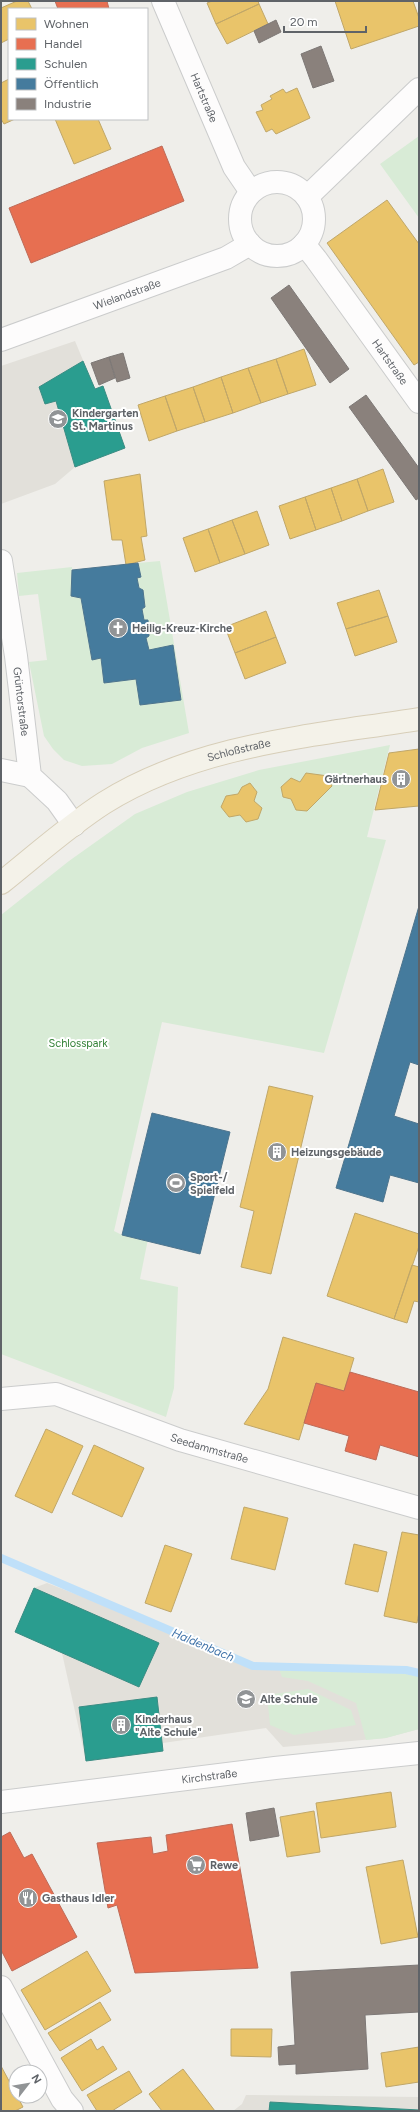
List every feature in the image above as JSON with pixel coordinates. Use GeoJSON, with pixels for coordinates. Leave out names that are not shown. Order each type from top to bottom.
{"type":"FeatureCollection","features":[{"type":"Feature","properties":{"kind":"main road","name":"Schloßstraße"},"geometry":{"type":"LineString","coordinates":[[1,883],[74,825],[105,803],[161,774],[239,748],[419,719]]}},
{"type":"Feature","properties":{"kind":"street","name":"Hartstraße"},"geometry":{"type":"LineString","coordinates":[[163,1],[234,167],[251,192]]}},
{"type":"Feature","properties":{"kind":"street"},"geometry":{"type":"LineString","coordinates":[[308,197],[419,89]]}},
{"type":"Feature","properties":{"kind":"street"},"geometry":{"type":"LineString","coordinates":[[280,182],[300,189],[308,197],[314,216],[310,236],[304,244],[294,252],[283,255],[271,255],[260,251],[250,244],[242,232],[240,217],[243,204],[251,192],[265,184],[280,182]]}},
{"type":"Feature","properties":{"kind":"street","name":"Wielandstraße"},"geometry":{"type":"LineString","coordinates":[[1,340],[226,258],[250,244]]}},
{"type":"Feature","properties":{"kind":"street","name":"Hartstraße"},"geometry":{"type":"LineString","coordinates":[[304,244],[419,402]]}},
{"type":"Feature","properties":{"kind":"street","name":"Grüntorstraße"},"geometry":{"type":"LineString","coordinates":[[1,561],[16,656],[30,776]]}},
{"type":"Feature","properties":{"kind":"street"},"geometry":{"type":"LineString","coordinates":[[1,770],[30,776],[57,801],[74,825]]}},
{"type":"Feature","properties":{"kind":"street","name":"Seedammstraße"},"geometry":{"type":"LineString","coordinates":[[1,1399],[56,1394],[180,1440],[419,1508]]}},
{"type":"Feature","properties":{"kind":"street","name":"Kirchstraße"},"geometry":{"type":"LineString","coordinates":[[1,1802],[275,1768],[419,1753]]}},
{"type":"Feature","properties":{"kind":"street"},"geometry":{"type":"LineString","coordinates":[[1,1987],[62,2099],[72,2111]]}},
{"type":"Feature","properties":{"kind":"shaded area","name":"Kindergarten St. Martinus"},"geometry":{"type":"Polygon","coordinates":[[[75,341],[95,389],[103,386],[125,448],[75,467],[55,484],[1,504],[1,366],[75,341]]]}},
{"type":"Feature","properties":{"kind":"shaded area","name":"Alte Schule"},"geometry":{"type":"Polygon","coordinates":[[[47,1583],[253,1663],[419,1670],[419,1729],[385,1738],[283,1747],[266,1728],[163,1743],[163,1751],[86,1761],[62,1653],[15,1632],[34,1588],[47,1583]]]}},
{"type":"Feature","properties":{"kind":"shaded area"},"geometry":{"type":"Polygon","coordinates":[[[246,2095],[419,2097],[419,2111],[233,2111],[242,2104],[246,2095]]]}},
{"type":"Feature","properties":{"kind":"green space"},"geometry":{"type":"Polygon","coordinates":[[[419,136],[419,218],[380,164],[419,136]]]}},
{"type":"Feature","properties":{"kind":"green space"},"geometry":{"type":"Polygon","coordinates":[[[160,561],[189,733],[142,748],[112,764],[82,766],[64,760],[53,749],[44,736],[29,662],[47,660],[38,594],[19,596],[17,573],[72,567],[71,596],[81,598],[92,660],[101,658],[104,683],[136,679],[140,705],[181,699],[173,646],[149,650],[146,638],[149,636],[148,620],[144,620],[142,609],[145,607],[143,590],[139,588],[137,578],[141,577],[138,563],[160,561]]]}},
{"type":"Feature","properties":{"kind":"green space","name":"Schlosspark"},"geometry":{"type":"Polygon","coordinates":[[[390,745],[367,837],[386,840],[324,1053],[162,1022],[114,1231],[122,1235],[148,1239],[140,1279],[178,1287],[174,1388],[166,1417],[1,1354],[1,915],[69,861],[135,814],[187,792],[259,770],[390,745]]]}},
{"type":"Feature","properties":{"kind":"green space"},"geometry":{"type":"Polygon","coordinates":[[[277,1663],[374,1667],[419,1672],[419,1729],[386,1738],[366,1740],[356,1703],[308,1681],[282,1677],[277,1663]]]}},
{"type":"Feature","properties":{"kind":"green space"},"geometry":{"type":"Polygon","coordinates":[[[308,1689],[351,1710],[356,1725],[294,1735],[270,1725],[267,1695],[308,1689]]]}},
{"type":"Feature","properties":{"kind":"building: Wohnen"},"geometry":{"type":"Polygon","coordinates":[[[17,1],[28,1],[32,8],[8,8],[8,40],[1,43],[1,8],[17,1]]]}},
{"type":"Feature","properties":{"kind":"building: Wohnen"},"geometry":{"type":"Polygon","coordinates":[[[212,1],[258,1],[259,4],[216,24],[207,3],[212,1]]]}},
{"type":"Feature","properties":{"kind":"building: Wohnen"},"geometry":{"type":"Polygon","coordinates":[[[335,1],[413,1],[419,18],[419,26],[351,49],[335,1]]]}},
{"type":"Feature","properties":{"kind":"building: Wohnen"},"geometry":{"type":"Polygon","coordinates":[[[259,4],[268,24],[227,44],[216,24],[259,4]]]}},
{"type":"Feature","properties":{"kind":"building: Wohnen"},"geometry":{"type":"Polygon","coordinates":[[[8,80],[8,120],[13,120],[4,124],[1,119],[1,83],[8,80]]]}},
{"type":"Feature","properties":{"kind":"building: Wohnen"},"geometry":{"type":"Polygon","coordinates":[[[297,88],[310,118],[276,134],[272,129],[266,132],[256,112],[263,110],[261,105],[272,99],[270,96],[283,89],[286,93],[297,88]]]}},
{"type":"Feature","properties":{"kind":"building: Wohnen"},"geometry":{"type":"Polygon","coordinates":[[[55,120],[98,120],[111,149],[74,164],[55,120]]]}},
{"type":"Feature","properties":{"kind":"building: Wohnen"},"geometry":{"type":"Polygon","coordinates":[[[387,200],[419,244],[419,362],[414,365],[327,243],[387,200]]]}},
{"type":"Feature","properties":{"kind":"building: Wohnen"},"geometry":{"type":"Polygon","coordinates":[[[304,349],[316,385],[288,394],[276,359],[304,349]]]}},
{"type":"Feature","properties":{"kind":"building: Wohnen"},"geometry":{"type":"Polygon","coordinates":[[[276,359],[288,394],[261,403],[248,368],[276,359]]]}},
{"type":"Feature","properties":{"kind":"building: Wohnen"},"geometry":{"type":"Polygon","coordinates":[[[248,368],[261,403],[233,413],[221,377],[248,368]]]}},
{"type":"Feature","properties":{"kind":"building: Wohnen"},"geometry":{"type":"Polygon","coordinates":[[[221,377],[233,413],[205,422],[193,387],[221,377]]]}},
{"type":"Feature","properties":{"kind":"building: Wohnen"},"geometry":{"type":"Polygon","coordinates":[[[193,387],[205,422],[177,431],[165,396],[193,387]]]}},
{"type":"Feature","properties":{"kind":"building: Wohnen"},"geometry":{"type":"Polygon","coordinates":[[[165,396],[177,431],[149,441],[138,405],[165,396]]]}},
{"type":"Feature","properties":{"kind":"building: Wohnen"},"geometry":{"type":"Polygon","coordinates":[[[383,469],[394,502],[368,511],[357,479],[383,469]]]}},
{"type":"Feature","properties":{"kind":"building: Wohnen"},"geometry":{"type":"Polygon","coordinates":[[[140,474],[147,536],[141,537],[145,560],[126,565],[122,540],[112,540],[104,481],[140,474]]]}},
{"type":"Feature","properties":{"kind":"building: Wohnen"},"geometry":{"type":"Polygon","coordinates":[[[357,479],[368,511],[342,521],[331,488],[357,479]]]}},
{"type":"Feature","properties":{"kind":"building: Wohnen"},"geometry":{"type":"Polygon","coordinates":[[[331,488],[342,521],[316,530],[305,497],[331,488]]]}},
{"type":"Feature","properties":{"kind":"building: Wohnen"},"geometry":{"type":"Polygon","coordinates":[[[305,497],[316,530],[290,539],[279,506],[305,497]]]}},
{"type":"Feature","properties":{"kind":"building: Wohnen"},"geometry":{"type":"Polygon","coordinates":[[[257,511],[269,545],[245,554],[232,520],[257,511]]]}},
{"type":"Feature","properties":{"kind":"building: Wohnen"},"geometry":{"type":"Polygon","coordinates":[[[232,520],[245,554],[220,563],[208,529],[232,520]]]}},
{"type":"Feature","properties":{"kind":"building: Wohnen"},"geometry":{"type":"Polygon","coordinates":[[[208,529],[220,563],[195,572],[183,538],[208,529]]]}},
{"type":"Feature","properties":{"kind":"building: Wohnen"},"geometry":{"type":"Polygon","coordinates":[[[379,590],[388,616],[346,629],[337,603],[379,590]]]}},
{"type":"Feature","properties":{"kind":"building: Wohnen"},"geometry":{"type":"Polygon","coordinates":[[[266,611],[276,637],[235,653],[225,627],[266,611]]]}},
{"type":"Feature","properties":{"kind":"building: Wohnen"},"geometry":{"type":"Polygon","coordinates":[[[388,616],[397,642],[355,656],[346,629],[388,616]]]}},
{"type":"Feature","properties":{"kind":"building: Wohnen"},"geometry":{"type":"Polygon","coordinates":[[[276,637],[286,663],[245,679],[235,653],[276,637]]]}},
{"type":"Feature","properties":{"kind":"building: Wohnen","name":"Gärtnerhaus"},"geometry":{"type":"Polygon","coordinates":[[[419,749],[419,806],[375,810],[389,753],[419,749]]]}},
{"type":"Feature","properties":{"kind":"building: Wohnen"},"geometry":{"type":"Polygon","coordinates":[[[306,773],[328,776],[332,786],[307,811],[296,810],[291,799],[283,797],[281,787],[291,778],[300,782],[306,773]]]}},
{"type":"Feature","properties":{"kind":"building: Wohnen"},"geometry":{"type":"Polygon","coordinates":[[[250,783],[257,792],[254,801],[262,808],[258,819],[246,822],[240,815],[229,817],[221,807],[226,796],[238,794],[242,787],[250,783]]]}},
{"type":"Feature","properties":{"kind":"building: Wohnen","name":"Heizungsgebäude"},"geometry":{"type":"Polygon","coordinates":[[[269,1086],[313,1096],[271,1274],[241,1267],[254,1211],[240,1207],[269,1086]]]}},
{"type":"Feature","properties":{"kind":"building: Wohnen"},"geometry":{"type":"Polygon","coordinates":[[[355,1213],[419,1234],[419,1246],[394,1319],[327,1296],[355,1213]]]}},
{"type":"Feature","properties":{"kind":"building: Wohnen"},"geometry":{"type":"Polygon","coordinates":[[[412,1265],[419,1267],[419,1302],[414,1301],[407,1323],[394,1319],[412,1265]]]}},
{"type":"Feature","properties":{"kind":"building: Wohnen"},"geometry":{"type":"Polygon","coordinates":[[[283,1337],[354,1358],[344,1391],[316,1383],[299,1440],[244,1424],[268,1389],[283,1337]]]}},
{"type":"Feature","properties":{"kind":"building: Wohnen"},"geometry":{"type":"Polygon","coordinates":[[[46,1429],[83,1446],[52,1513],[15,1496],[46,1429]]]}},
{"type":"Feature","properties":{"kind":"building: Wohnen"},"geometry":{"type":"Polygon","coordinates":[[[94,1445],[144,1468],[122,1517],[72,1494],[94,1445]]]}},
{"type":"Feature","properties":{"kind":"building: Wohnen"},"geometry":{"type":"Polygon","coordinates":[[[244,1507],[288,1518],[275,1570],[231,1559],[244,1507]]]}},
{"type":"Feature","properties":{"kind":"building: Wohnen"},"geometry":{"type":"Polygon","coordinates":[[[402,1532],[419,1535],[419,1612],[417,1623],[384,1616],[402,1532]]]}},
{"type":"Feature","properties":{"kind":"building: Wohnen"},"geometry":{"type":"Polygon","coordinates":[[[354,1544],[387,1552],[378,1592],[345,1584],[354,1544]]]}},
{"type":"Feature","properties":{"kind":"building: Wohnen"},"geometry":{"type":"Polygon","coordinates":[[[165,1545],[192,1554],[171,1612],[145,1603],[165,1545]]]}},
{"type":"Feature","properties":{"kind":"building: Wohnen"},"geometry":{"type":"Polygon","coordinates":[[[391,1792],[396,1827],[321,1838],[316,1803],[391,1792]]]}},
{"type":"Feature","properties":{"kind":"building: Wohnen"},"geometry":{"type":"Polygon","coordinates":[[[314,1811],[320,1852],[287,1857],[280,1817],[314,1811]]]}},
{"type":"Feature","properties":{"kind":"building: Wohnen"},"geometry":{"type":"Polygon","coordinates":[[[403,1860],[418,1937],[381,1944],[366,1867],[403,1860]]]}},
{"type":"Feature","properties":{"kind":"building: Wohnen"},"geometry":{"type":"Polygon","coordinates":[[[87,1951],[111,1991],[45,2030],[21,1990],[87,1951]]]}},
{"type":"Feature","properties":{"kind":"building: Wohnen"},"geometry":{"type":"Polygon","coordinates":[[[100,2002],[111,2020],[60,2051],[48,2033],[100,2002]]]}},
{"type":"Feature","properties":{"kind":"building: Wohnen"},"geometry":{"type":"Polygon","coordinates":[[[231,2029],[272,2029],[271,2057],[231,2056],[231,2029]]]}},
{"type":"Feature","properties":{"kind":"building: Wohnen"},"geometry":{"type":"Polygon","coordinates":[[[91,2039],[97,2050],[103,2046],[117,2069],[82,2091],[61,2058],[91,2039]]]}},
{"type":"Feature","properties":{"kind":"building: Wohnen"},"geometry":{"type":"Polygon","coordinates":[[[419,2047],[419,2082],[386,2087],[381,2053],[419,2047]]]}},
{"type":"Feature","properties":{"kind":"building: Wohnen"},"geometry":{"type":"Polygon","coordinates":[[[1,2066],[8,2079],[8,2104],[21,2104],[23,2107],[15,2111],[1,2111],[1,2066]]]}},
{"type":"Feature","properties":{"kind":"building: Wohnen"},"geometry":{"type":"Polygon","coordinates":[[[183,2069],[215,2111],[162,2111],[149,2094],[183,2069]]]}},
{"type":"Feature","properties":{"kind":"building: Wohnen"},"geometry":{"type":"Polygon","coordinates":[[[129,2071],[142,2092],[112,2111],[97,2111],[87,2095],[129,2071]]]}},
{"type":"Feature","properties":{"kind":"building: Handel"},"geometry":{"type":"Polygon","coordinates":[[[55,1],[107,1],[109,8],[58,8],[55,1]]]}},
{"type":"Feature","properties":{"kind":"building: Handel"},"geometry":{"type":"Polygon","coordinates":[[[162,146],[184,201],[31,263],[9,208],[162,146]]]}},
{"type":"Feature","properties":{"kind":"building: Handel"},"geometry":{"type":"Polygon","coordinates":[[[350,1372],[419,1392],[419,1457],[380,1445],[376,1460],[345,1451],[349,1436],[304,1423],[316,1383],[344,1391],[350,1372]]]}},
{"type":"Feature","properties":{"kind":"building: Handel"},"geometry":{"type":"Polygon","coordinates":[[[232,1824],[258,1968],[135,1973],[117,1905],[108,1908],[97,1843],[151,1837],[153,1854],[168,1851],[166,1835],[232,1824]]]}},
{"type":"Feature","properties":{"kind":"building: Handel","name":"Gasthaus Idler"},"geometry":{"type":"Polygon","coordinates":[[[10,1832],[24,1858],[32,1854],[77,1937],[12,1971],[1,1950],[1,1837],[10,1832]]]}},
{"type":"Feature","properties":{"kind":"building: Schulen"},"geometry":{"type":"Polygon","coordinates":[[[83,361],[95,389],[103,386],[125,448],[75,467],[56,401],[45,404],[39,387],[83,361]]]}},
{"type":"Feature","properties":{"kind":"building: Schulen"},"geometry":{"type":"Polygon","coordinates":[[[34,1588],[159,1643],[139,1687],[15,1632],[34,1588]]]}},
{"type":"Feature","properties":{"kind":"building: Schulen","name":"Kinderhaus \"Alte Schule\""},"geometry":{"type":"Polygon","coordinates":[[[157,1697],[163,1751],[86,1761],[79,1707],[157,1697]]]}},
{"type":"Feature","properties":{"kind":"building: Schulen"},"geometry":{"type":"Polygon","coordinates":[[[270,2102],[419,2110],[419,2111],[269,2111],[270,2102]]]}},
{"type":"Feature","properties":{"kind":"building: Öffentlich","name":"Heilig-Kreuz-Kirche"},"geometry":{"type":"Polygon","coordinates":[[[138,563],[141,577],[137,578],[139,588],[143,590],[145,607],[142,609],[144,620],[148,620],[149,636],[146,638],[149,650],[173,645],[181,700],[140,705],[136,679],[104,683],[101,658],[92,660],[81,598],[71,596],[72,570],[138,563]]]}},
{"type":"Feature","properties":{"kind":"building: Öffentlich"},"geometry":{"type":"Polygon","coordinates":[[[419,906],[419,1065],[410,1062],[394,1116],[419,1124],[419,1183],[390,1175],[383,1202],[336,1188],[419,906]]]}},
{"type":"Feature","properties":{"kind":"building: Öffentlich","name":"Sport-/ Spielfeld"},"geometry":{"type":"Polygon","coordinates":[[[152,1113],[230,1132],[200,1254],[122,1235],[152,1113]]]}},
{"type":"Feature","properties":{"kind":"building: Industrie"},"geometry":{"type":"Polygon","coordinates":[[[276,20],[281,32],[259,43],[254,31],[276,20]]]}},
{"type":"Feature","properties":{"kind":"building: Industrie"},"geometry":{"type":"Polygon","coordinates":[[[321,46],[334,81],[313,88],[301,54],[321,46]]]}},
{"type":"Feature","properties":{"kind":"building: Industrie"},"geometry":{"type":"Polygon","coordinates":[[[289,285],[349,369],[330,383],[271,298],[289,285]]]}},
{"type":"Feature","properties":{"kind":"building: Industrie"},"geometry":{"type":"Polygon","coordinates":[[[123,353],[130,378],[117,382],[109,357],[123,353]]]}},
{"type":"Feature","properties":{"kind":"building: Industrie"},"geometry":{"type":"Polygon","coordinates":[[[109,357],[115,378],[99,385],[91,363],[109,357]]]}},
{"type":"Feature","properties":{"kind":"building: Industrie"},"geometry":{"type":"Polygon","coordinates":[[[366,395],[419,468],[419,498],[416,500],[349,407],[366,395]]]}},
{"type":"Feature","properties":{"kind":"building: Industrie"},"geometry":{"type":"Polygon","coordinates":[[[274,1808],[279,1836],[250,1841],[246,1813],[274,1808]]]}},
{"type":"Feature","properties":{"kind":"building: Industrie"},"geometry":{"type":"Polygon","coordinates":[[[419,1965],[419,2012],[365,2015],[368,2069],[296,2074],[296,2064],[279,2065],[278,2047],[295,2045],[291,1972],[419,1965]]]}},
{"type":"Feature","properties":{"kind":"waterway","name":"Haldenbach"},"geometry":{"type":"LineString","coordinates":[[1,1558],[253,1666],[406,1670],[419,1673]]}},
{"type":"Feature","properties":{"kind":"place","name":"Kindergarten St. Martinus"},"geometry":{"type":"Point","coordinates":[58,419]}},
{"type":"Feature","properties":{"kind":"place","name":"Heilig-Kreuz-Kirche"},"geometry":{"type":"Point","coordinates":[118,628]}},
{"type":"Feature","properties":{"kind":"place","name":"Gärtnerhaus"},"geometry":{"type":"Point","coordinates":[401,779]}},
{"type":"Feature","properties":{"kind":"place","name":"Heizungsgebäude"},"geometry":{"type":"Point","coordinates":[277,1152]}},
{"type":"Feature","properties":{"kind":"place","name":"Sport-/ Spielfeld"},"geometry":{"type":"Point","coordinates":[176,1183]}},
{"type":"Feature","properties":{"kind":"place","name":"Alte Schule"},"geometry":{"type":"Point","coordinates":[246,1699]}},
{"type":"Feature","properties":{"kind":"place","name":"Kinderhaus \"Alte Schule\""},"geometry":{"type":"Point","coordinates":[121,1725]}},
{"type":"Feature","properties":{"kind":"place","name":"Rewe"},"geometry":{"type":"Point","coordinates":[196,1865]}},
{"type":"Feature","properties":{"kind":"place","name":"Gasthaus Idler"},"geometry":{"type":"Point","coordinates":[28,1898]}}]}
